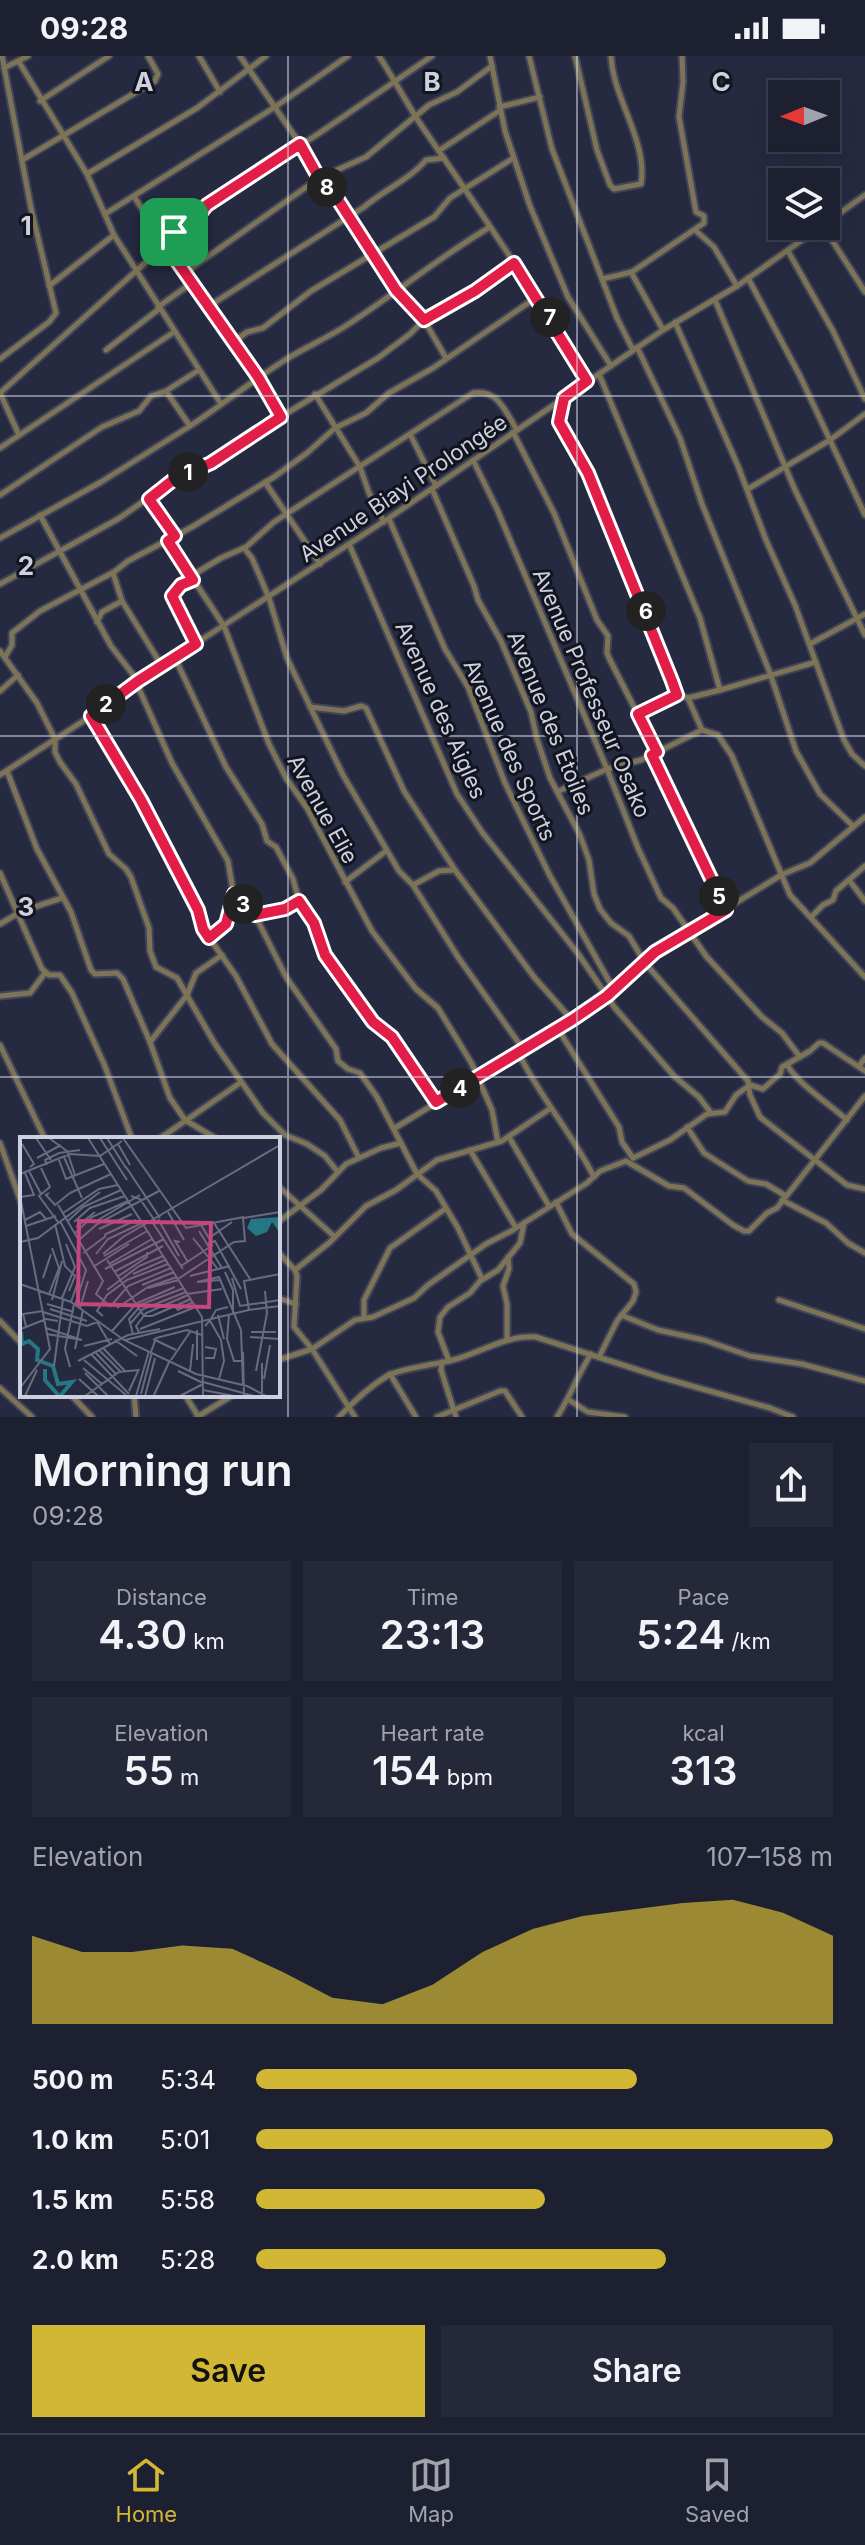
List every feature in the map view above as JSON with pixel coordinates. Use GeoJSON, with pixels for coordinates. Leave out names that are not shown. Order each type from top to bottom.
{"type":"FeatureCollection","features":[{"type":"Feature","properties":{"kind":"street"},"geometry":{"type":"LineString","coordinates":[[0,359],[56,316],[2,56]]}},
{"type":"Feature","properties":{"kind":"street"},"geometry":{"type":"LineString","coordinates":[[4,68],[28,56]]}},
{"type":"Feature","properties":{"kind":"street"},"geometry":{"type":"LineString","coordinates":[[40,101],[109,56]]}},
{"type":"Feature","properties":{"kind":"street"},"geometry":{"type":"LineString","coordinates":[[22,160],[155,81],[158,74],[148,56]]}},
{"type":"Feature","properties":{"kind":"street"},"geometry":{"type":"LineString","coordinates":[[199,56],[220,92]]}},
{"type":"Feature","properties":{"kind":"street"},"geometry":{"type":"LineString","coordinates":[[240,56],[300,144],[319,178],[335,195],[396,290],[424,320],[446,358]]}},
{"type":"Feature","properties":{"kind":"street"},"geometry":{"type":"LineString","coordinates":[[87,174],[186,115],[266,56]]}},
{"type":"Feature","properties":{"kind":"street"},"geometry":{"type":"LineString","coordinates":[[105,214],[275,107],[348,56]]}},
{"type":"Feature","properties":{"kind":"street"},"geometry":{"type":"LineString","coordinates":[[379,56],[537,297],[587,381]]}},
{"type":"Feature","properties":{"kind":"street"},"geometry":{"type":"LineString","coordinates":[[19,435],[0,393],[136,273],[163,243],[194,221],[207,205],[432,56]]}},
{"type":"Feature","properties":{"kind":"street"},"geometry":{"type":"LineString","coordinates":[[490,56],[512,159],[568,297],[611,366]]}},
{"type":"Feature","properties":{"kind":"street"},"geometry":{"type":"LineString","coordinates":[[529,56],[552,149],[602,279],[680,438],[702,504],[771,676],[786,726],[811,783],[853,826]]}},
{"type":"Feature","properties":{"kind":"street"},"geometry":{"type":"LineString","coordinates":[[576,56],[597,150],[614,189],[639,185],[643,179],[640,157],[621,102],[611,56]]}},
{"type":"Feature","properties":{"kind":"street"},"geometry":{"type":"LineString","coordinates":[[602,279],[631,272],[705,222],[703,215],[696,212],[684,156],[679,117],[682,56]]}},
{"type":"Feature","properties":{"kind":"street"},"geometry":{"type":"LineString","coordinates":[[19,62],[87,174],[114,235],[136,273],[221,404]]}},
{"type":"Feature","properties":{"kind":"street"},"geometry":{"type":"LineString","coordinates":[[186,272],[319,178],[366,157],[434,101],[457,92],[492,66]]}},
{"type":"Feature","properties":{"kind":"street"},"geometry":{"type":"LineString","coordinates":[[440,150],[499,109],[540,97]]}},
{"type":"Feature","properties":{"kind":"street"},"geometry":{"type":"LineString","coordinates":[[209,306],[413,174],[426,160],[445,158]]}},
{"type":"Feature","properties":{"kind":"street"},"geometry":{"type":"LineString","coordinates":[[232,343],[247,332],[267,325],[311,291],[434,217],[447,200],[512,159]]}},
{"type":"Feature","properties":{"kind":"street","name":"Avenue Biayi Prolongée"},"geometry":{"type":"LineString","coordinates":[[840,213],[865,195]]}},
{"type":"Feature","properties":{"kind":"street"},"geometry":{"type":"LineString","coordinates":[[134,196],[163,243],[258,377],[281,417]]}},
{"type":"Feature","properties":{"kind":"street"},"geometry":{"type":"LineString","coordinates":[[0,538],[114,475],[258,377],[343,328],[450,251],[490,227]]}},
{"type":"Feature","properties":{"kind":"street"},"geometry":{"type":"LineString","coordinates":[[695,230],[714,247],[737,286]]}},
{"type":"Feature","properties":{"kind":"street"},"geometry":{"type":"LineString","coordinates":[[49,286],[114,235]]}},
{"type":"Feature","properties":{"kind":"street","name":"Avenue Biayi Prolongée"},"geometry":{"type":"LineString","coordinates":[[0,775],[91,716],[137,681],[386,520],[675,322],[737,286],[803,240]]}},
{"type":"Feature","properties":{"kind":"street"},"geometry":{"type":"LineString","coordinates":[[833,240],[865,292]]}},
{"type":"Feature","properties":{"kind":"street"},"geometry":{"type":"LineString","coordinates":[[788,251],[833,331],[865,399]]}},
{"type":"Feature","properties":{"kind":"street"},"geometry":{"type":"LineString","coordinates":[[0,584],[61,553],[149,499],[173,480],[211,463],[315,394],[378,358],[424,320],[475,291],[514,263]]}},
{"type":"Feature","properties":{"kind":"street"},"geometry":{"type":"LineString","coordinates":[[631,272],[663,330]]}},
{"type":"Feature","properties":{"kind":"street"},"geometry":{"type":"LineString","coordinates":[[748,278],[782,341],[865,515]]}},
{"type":"Feature","properties":{"kind":"street"},"geometry":{"type":"LineString","coordinates":[[106,350],[193,282]]}},
{"type":"Feature","properties":{"kind":"street"},"geometry":{"type":"LineString","coordinates":[[5,657],[12,645],[12,633],[40,611],[113,573],[128,561],[168,541],[265,482],[307,453],[335,428],[366,413],[389,393],[537,297]]}},
{"type":"Feature","properties":{"kind":"street"},"geometry":{"type":"LineString","coordinates":[[715,300],[795,490],[865,635]]}},
{"type":"Feature","properties":{"kind":"street"},"geometry":{"type":"LineString","coordinates":[[675,322],[748,489],[847,747],[865,766]]}},
{"type":"Feature","properties":{"kind":"street"},"geometry":{"type":"LineString","coordinates":[[0,448],[174,332]]}},
{"type":"Feature","properties":{"kind":"street"},"geometry":{"type":"LineString","coordinates":[[0,495],[102,427],[139,411],[151,396],[166,391],[199,370]]}},
{"type":"Feature","properties":{"kind":"street"},"geometry":{"type":"LineString","coordinates":[[599,374],[700,618],[720,690]]}},
{"type":"Feature","properties":{"kind":"street"},"geometry":{"type":"LineString","coordinates":[[166,391],[190,426]]}},
{"type":"Feature","properties":{"kind":"street"},"geometry":{"type":"LineString","coordinates":[[196,644],[172,596],[181,585],[221,558],[244,548],[263,530],[473,393],[494,396],[515,431],[554,513],[597,620],[608,636],[607,653],[610,660],[638,714],[726,910]]}},
{"type":"Feature","properties":{"kind":"street","name":"Avenue des Sports"},"geometry":{"type":"LineString","coordinates":[[315,394],[360,467],[369,493],[386,520],[445,649],[468,687],[505,783],[549,874],[614,990]]}},
{"type":"Feature","properties":{"kind":"street"},"geometry":{"type":"LineString","coordinates":[[564,398],[559,422],[588,473],[608,527],[645,608],[677,695]]}},
{"type":"Feature","properties":{"kind":"street"},"geometry":{"type":"LineString","coordinates":[[748,489],[830,440],[865,414]]}},
{"type":"Feature","properties":{"kind":"street","name":"Avenue des Etoiles"},"geometry":{"type":"LineString","coordinates":[[410,434],[478,600],[501,641],[522,690],[550,778],[559,791],[589,860],[594,894],[600,909],[611,923],[629,936],[645,963],[750,1085],[750,1095],[760,1117],[847,1185],[865,1189]]}},
{"type":"Feature","properties":{"kind":"street","name":"Avenue Professeur Osako"},"geometry":{"type":"LineString","coordinates":[[473,460],[497,509],[661,898],[673,908],[688,933],[736,990],[782,1033],[800,1057]]}},
{"type":"Feature","properties":{"kind":"street"},"geometry":{"type":"LineString","coordinates":[[265,482],[320,564]]}},
{"type":"Feature","properties":{"kind":"street"},"geometry":{"type":"LineString","coordinates":[[149,499],[175,536]]}},
{"type":"Feature","properties":{"kind":"street"},"geometry":{"type":"LineString","coordinates":[[40,515],[111,646],[137,681],[172,763],[228,861],[234,894],[226,924],[209,938]]}},
{"type":"Feature","properties":{"kind":"street","name":"Avenue Elie"},"geometry":{"type":"LineString","coordinates":[[168,541],[224,626],[269,744],[377,938],[416,989],[438,1008],[478,1076],[492,1110],[498,1142]]}},
{"type":"Feature","properties":{"kind":"street","name":"Avenue des Aigles"},"geometry":{"type":"LineString","coordinates":[[349,544],[457,794],[482,832],[579,955],[625,1021],[711,1113]]}},
{"type":"Feature","properties":{"kind":"street"},"geometry":{"type":"LineString","coordinates":[[244,548],[252,558],[269,598],[287,658],[343,775],[386,851],[413,885],[520,1051],[536,1086],[594,1177]]}},
{"type":"Feature","properties":{"kind":"street"},"geometry":{"type":"LineString","coordinates":[[113,573],[122,601],[162,666]]}},
{"type":"Feature","properties":{"kind":"street"},"geometry":{"type":"LineString","coordinates":[[97,622],[102,612],[122,601]]}},
{"type":"Feature","properties":{"kind":"street"},"geometry":{"type":"LineString","coordinates":[[810,645],[865,614]]}},
{"type":"Feature","properties":{"kind":"street"},"geometry":{"type":"LineString","coordinates":[[0,651],[37,703],[55,739],[54,749],[60,762],[76,784],[109,854],[131,877],[149,928],[154,963],[161,971],[174,975],[240,1083],[263,1113],[285,1135],[325,1156],[337,1171]]}},
{"type":"Feature","properties":{"kind":"street"},"geometry":{"type":"LineString","coordinates":[[175,658],[226,767],[262,824],[267,841],[276,847],[293,879],[299,901],[314,923],[325,955],[373,1022],[392,1037],[436,1102]]}},
{"type":"Feature","properties":{"kind":"street"},"geometry":{"type":"LineString","coordinates":[[638,714],[677,695],[688,698],[816,662]]}},
{"type":"Feature","properties":{"kind":"street"},"geometry":{"type":"LineString","coordinates":[[0,691],[18,675]]}},
{"type":"Feature","properties":{"kind":"street"},"geometry":{"type":"LineString","coordinates":[[688,698],[702,730]]}},
{"type":"Feature","properties":{"kind":"street"},"geometry":{"type":"LineString","coordinates":[[310,707],[344,711],[361,706],[366,708],[404,791],[455,870],[534,977],[572,1020]]}},
{"type":"Feature","properties":{"kind":"street"},"geometry":{"type":"LineString","coordinates":[[91,716],[141,800],[198,910],[203,929],[236,976],[272,1044],[340,1120],[359,1158]]}},
{"type":"Feature","properties":{"kind":"street"},"geometry":{"type":"LineString","coordinates":[[559,791],[607,769],[655,754],[702,730],[718,735],[732,756],[790,895],[865,977]]}},
{"type":"Feature","properties":{"kind":"street"},"geometry":{"type":"LineString","coordinates":[[7,771],[37,849],[71,912],[91,970],[95,974],[117,973],[123,979],[170,1098],[185,1120],[214,1137]]}},
{"type":"Feature","properties":{"kind":"street"},"geometry":{"type":"LineString","coordinates":[[395,1128],[572,1020],[607,996],[655,952],[783,874],[810,863],[865,817]]}},
{"type":"Feature","properties":{"kind":"street"},"geometry":{"type":"LineString","coordinates":[[859,822],[865,828]]}},
{"type":"Feature","properties":{"kind":"street"},"geometry":{"type":"LineString","coordinates":[[345,882],[386,851]]}},
{"type":"Feature","properties":{"kind":"street"},"geometry":{"type":"LineString","coordinates":[[811,917],[833,900],[836,891],[865,866]]}},
{"type":"Feature","properties":{"kind":"street"},"geometry":{"type":"LineString","coordinates":[[413,885],[439,871],[455,870]]}},
{"type":"Feature","properties":{"kind":"street"},"geometry":{"type":"LineString","coordinates":[[0,873],[45,973]]}},
{"type":"Feature","properties":{"kind":"street"},"geometry":{"type":"LineString","coordinates":[[849,880],[865,901]]}},
{"type":"Feature","properties":{"kind":"street"},"geometry":{"type":"LineString","coordinates":[[234,894],[255,915],[286,977],[336,1049],[338,1061],[360,1073],[395,1128],[417,1174],[436,1191],[458,1228],[482,1279]]}},
{"type":"Feature","properties":{"kind":"street"},"geometry":{"type":"LineString","coordinates":[[0,924],[17,913],[62,898]]}},
{"type":"Feature","properties":{"kind":"street"},"geometry":{"type":"LineString","coordinates":[[255,915],[285,909],[299,901]]}},
{"type":"Feature","properties":{"kind":"street"},"geometry":{"type":"LineString","coordinates":[[150,1042],[187,995],[196,973],[222,955]]}},
{"type":"Feature","properties":{"kind":"street"},"geometry":{"type":"LineString","coordinates":[[0,996],[30,993],[45,973]]}},
{"type":"Feature","properties":{"kind":"street"},"geometry":{"type":"LineString","coordinates":[[45,973],[60,975],[72,993],[104,1064],[131,1137]]}},
{"type":"Feature","properties":{"kind":"street"},"geometry":{"type":"LineString","coordinates":[[558,1029],[619,1127],[622,1142],[636,1167]]}},
{"type":"Feature","properties":{"kind":"street"},"geometry":{"type":"LineString","coordinates":[[633,1158],[670,1140],[711,1113],[725,1112],[736,1095],[750,1085],[763,1089],[787,1064],[821,1042],[865,1071]]}},
{"type":"Feature","properties":{"kind":"street"},"geometry":{"type":"LineString","coordinates":[[0,1045],[44,1137]]}},
{"type":"Feature","properties":{"kind":"street"},"geometry":{"type":"LineString","coordinates":[[859,1066],[865,1058]]}},
{"type":"Feature","properties":{"kind":"street"},"geometry":{"type":"LineString","coordinates":[[787,1064],[801,1082],[847,1120]]}},
{"type":"Feature","properties":{"kind":"street"},"geometry":{"type":"LineString","coordinates":[[162,1137],[240,1083]]}},
{"type":"Feature","properties":{"kind":"street"},"geometry":{"type":"LineString","coordinates":[[280,1359],[312,1349],[343,1327],[414,1298],[428,1285],[600,1171],[622,1161],[669,1186],[684,1188],[744,1231],[754,1228],[762,1217],[774,1210],[865,1096]]}},
{"type":"Feature","properties":{"kind":"street"},"geometry":{"type":"LineString","coordinates":[[295,1270],[366,1206],[443,1157],[498,1142],[551,1108]]}},
{"type":"Feature","properties":{"kind":"street"},"geometry":{"type":"LineString","coordinates":[[687,1127],[704,1153],[748,1181],[766,1184],[865,1253]]}},
{"type":"Feature","properties":{"kind":"street"},"geometry":{"type":"LineString","coordinates":[[509,1137],[549,1206]]}},
{"type":"Feature","properties":{"kind":"street"},"geometry":{"type":"LineString","coordinates":[[0,1143],[19,1183]]}},
{"type":"Feature","properties":{"kind":"street"},"geometry":{"type":"LineString","coordinates":[[280,1221],[321,1190],[337,1171],[359,1158],[401,1143]]}},
{"type":"Feature","properties":{"kind":"street"},"geometry":{"type":"LineString","coordinates":[[470,1150],[516,1228]]}},
{"type":"Feature","properties":{"kind":"street"},"geometry":{"type":"LineString","coordinates":[[280,1188],[335,1237]]}},
{"type":"Feature","properties":{"kind":"street"},"geometry":{"type":"LineString","coordinates":[[556,1202],[572,1234],[634,1284],[635,1296],[621,1315],[599,1357]]}},
{"type":"Feature","properties":{"kind":"street"},"geometry":{"type":"LineString","coordinates":[[364,1317],[364,1300],[390,1248],[445,1209]]}},
{"type":"Feature","properties":{"kind":"street"},"geometry":{"type":"LineString","coordinates":[[456,1417],[441,1370],[446,1361],[438,1322],[443,1312],[465,1298],[482,1279],[493,1275],[520,1243],[524,1223]]}},
{"type":"Feature","properties":{"kind":"street"},"geometry":{"type":"LineString","coordinates":[[280,1254],[295,1270],[294,1327],[312,1349],[355,1417]]}},
{"type":"Feature","properties":{"kind":"street"},"geometry":{"type":"LineString","coordinates":[[507,1340],[507,1304],[503,1286],[509,1269],[508,1257]]}},
{"type":"Feature","properties":{"kind":"street"},"geometry":{"type":"LineString","coordinates":[[280,1299],[296,1304]]}},
{"type":"Feature","properties":{"kind":"street"},"geometry":{"type":"LineString","coordinates":[[779,1300],[865,1329]]}},
{"type":"Feature","properties":{"kind":"street"},"geometry":{"type":"LineString","coordinates":[[621,1315],[658,1330],[704,1340],[750,1356],[802,1364],[865,1381]]}},
{"type":"Feature","properties":{"kind":"street"},"geometry":{"type":"LineString","coordinates":[[0,1321],[20,1342]]}},
{"type":"Feature","properties":{"kind":"street"},"geometry":{"type":"LineString","coordinates":[[339,1417],[390,1374],[446,1361],[507,1340],[536,1337],[793,1417]]}},
{"type":"Feature","properties":{"kind":"street"},"geometry":{"type":"LineString","coordinates":[[557,1417],[569,1400],[591,1354]]}},
{"type":"Feature","properties":{"kind":"street"},"geometry":{"type":"LineString","coordinates":[[390,1374],[416,1417]]}},
{"type":"Feature","properties":{"kind":"street"},"geometry":{"type":"LineString","coordinates":[[0,1388],[32,1417]]}},
{"type":"Feature","properties":{"kind":"street"},"geometry":{"type":"LineString","coordinates":[[437,1417],[500,1391],[505,1391],[522,1417]]}},
{"type":"Feature","properties":{"kind":"street"},"geometry":{"type":"LineString","coordinates":[[73,1397],[92,1417]]}},
{"type":"Feature","properties":{"kind":"street"},"geometry":{"type":"LineString","coordinates":[[134,1397],[136,1417]]}},
{"type":"Feature","properties":{"kind":"street"},"geometry":{"type":"LineString","coordinates":[[186,1397],[198,1416],[230,1397]]}},
{"type":"Feature","properties":{"kind":"street"},"geometry":{"type":"LineString","coordinates":[[569,1400],[588,1412],[625,1417]]}},
{"type":"Feature","properties":{"kind":"route"},"geometry":{"type":"LineString","coordinates":[[300,144],[319,178],[335,195],[396,290],[424,320],[475,291],[514,263],[587,381],[564,398],[559,422],[588,473],[608,527],[645,608],[677,695],[638,714],[657,752],[652,755],[668,792],[726,910],[655,952],[607,996],[572,1020],[436,1102],[392,1037],[373,1022],[325,955],[314,923],[299,901],[279,911],[255,915],[234,894],[226,924],[209,938],[198,910],[141,800],[91,716],[196,644],[172,596],[181,585],[193,580],[168,541],[175,536],[149,499],[173,480],[211,463],[281,417],[258,377],[162,240],[174,232],[194,221],[207,205],[300,144]]}}]}
